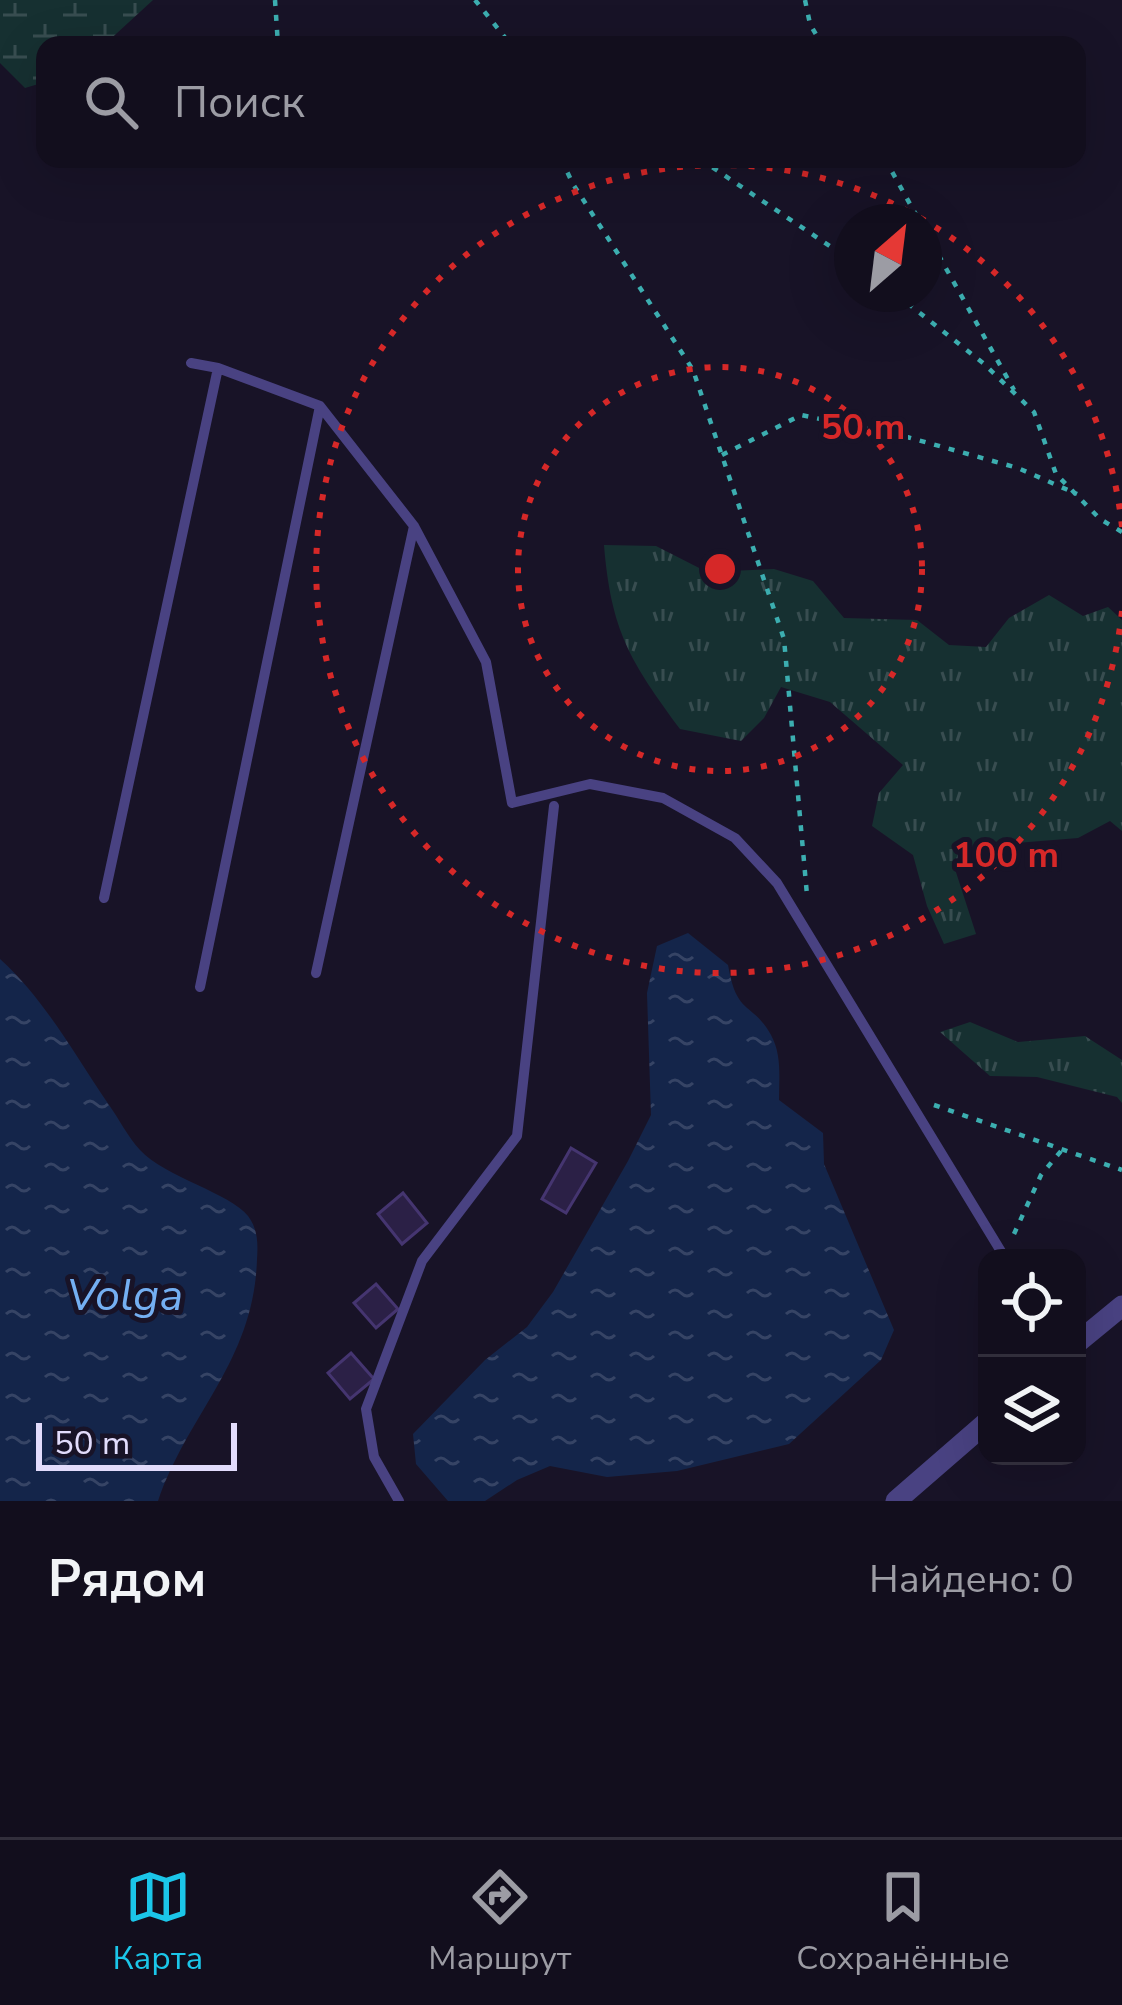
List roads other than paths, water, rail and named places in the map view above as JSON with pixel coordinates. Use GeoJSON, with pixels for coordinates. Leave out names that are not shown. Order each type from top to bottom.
{"type":"FeatureCollection","features":[{"type":"Feature","properties":{"kind":"street"},"geometry":{"type":"LineString","coordinates":[[1086,1336],[1122,1306]]}},
{"type":"Feature","properties":{"kind":"street"},"geometry":{"type":"LineString","coordinates":[[896,1501],[978,1430]]}},
{"type":"Feature","properties":{"kind":"lane"},"geometry":{"type":"LineString","coordinates":[[191,363],[218,368],[320,406],[414,526],[486,662],[512,803],[590,784],[663,798],[735,838],[778,883],[1000,1249]]}},
{"type":"Feature","properties":{"kind":"lane"},"geometry":{"type":"LineString","coordinates":[[104,898],[218,368]]}},
{"type":"Feature","properties":{"kind":"lane"},"geometry":{"type":"LineString","coordinates":[[200,987],[320,406]]}},
{"type":"Feature","properties":{"kind":"lane"},"geometry":{"type":"LineString","coordinates":[[316,973],[414,526]]}},
{"type":"Feature","properties":{"kind":"lane"},"geometry":{"type":"LineString","coordinates":[[399,1501],[374,1457],[366,1409],[422,1261],[517,1136],[554,806]]}},
{"type":"Feature","properties":{"kind":"water"},"geometry":{"type":"Polygon","coordinates":[[[688,933],[728,965],[740,1001],[771,1035],[778,1059],[779,1100],[823,1133],[824,1164],[894,1330],[881,1360],[789,1444],[677,1471],[607,1477],[550,1466],[485,1501],[448,1501],[416,1464],[413,1434],[485,1360],[527,1327],[553,1292],[628,1161],[651,1115],[647,993],[657,946],[688,933]]]}},
{"type":"Feature","properties":{"kind":"water","name":"Volga"},"geometry":{"type":"Polygon","coordinates":[[[0,959],[45,1010],[140,1150],[239,1208],[256,1231],[253,1295],[244,1327],[158,1501],[0,1501],[0,959]]]}}]}
